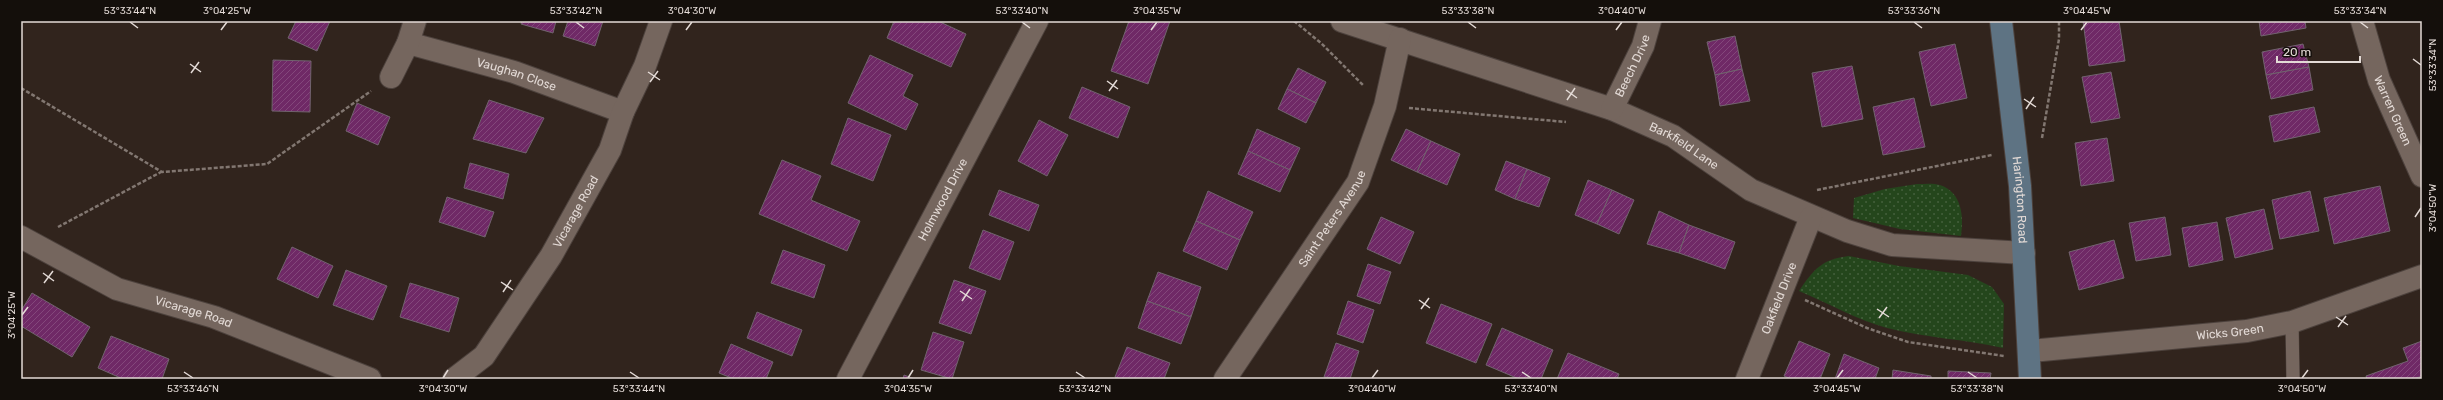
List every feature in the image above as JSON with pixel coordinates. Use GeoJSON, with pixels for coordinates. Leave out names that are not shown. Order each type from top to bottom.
{"type":"FeatureCollection","features":[{"type":"Feature","properties":{"kind":"street"},"geometry":{"type":"LineString","coordinates":[[391,77],[408,43],[415,21]]}},
{"type":"Feature","properties":{"kind":"street","name":"Vicarage Road"},"geometry":{"type":"LineString","coordinates":[[454,379],[484,356],[551,256],[610,150],[623,112],[645,66],[661,21]]}},
{"type":"Feature","properties":{"kind":"street","name":"Holmwood Drive"},"geometry":{"type":"LineString","coordinates":[[848,379],[1038,21]]}},
{"type":"Feature","properties":{"kind":"street","name":"Barkfield Lane"},"geometry":{"type":"LineString","coordinates":[[1342,21],[1612,109],[1673,136],[1752,190],[1811,217],[1892,245],[2024,253]]}},
{"type":"Feature","properties":{"kind":"street","name":"Beech Drive"},"geometry":{"type":"LineString","coordinates":[[1612,109],[1643,46],[1650,21]]}},
{"type":"Feature","properties":{"kind":"street","name":"Harington Road"},"geometry":{"type":"LineString","coordinates":[[2001,21],[2016,150],[2031,363]]}},
{"type":"Feature","properties":{"kind":"street","name":"Warren Green"},"geometry":{"type":"LineString","coordinates":[[2362,21],[2379,80],[2422,176]]}},
{"type":"Feature","properties":{"kind":"street","name":"Saint Peters Avenue"},"geometry":{"type":"LineString","coordinates":[[1225,379],[1358,182],[1385,106],[1400,39]]}},
{"type":"Feature","properties":{"kind":"street","name":"Vaughan Close"},"geometry":{"type":"LineString","coordinates":[[408,43],[514,72],[623,112]]}},
{"type":"Feature","properties":{"kind":"street","name":"Oakfield Drive"},"geometry":{"type":"LineString","coordinates":[[1747,379],[1811,217]]}},
{"type":"Feature","properties":{"kind":"street","name":"Vicarage Road"},"geometry":{"type":"LineString","coordinates":[[25,240],[116,289],[214,317],[370,379]]}},
{"type":"Feature","properties":{"kind":"street","name":"Wicks Green"},"geometry":{"type":"LineString","coordinates":[[2031,363],[2248,331],[2292,322],[2422,276]]}},
{"type":"Feature","properties":{"kind":"lane"},"geometry":{"type":"LineString","coordinates":[[2292,322],[2293,379]]}},
{"type":"Feature","properties":{"kind":"path"},"geometry":{"type":"LineString","coordinates":[[1294,21],[1321,43],[1385,106],[1568,123]]}},
{"type":"Feature","properties":{"kind":"path"},"geometry":{"type":"LineString","coordinates":[[2040,146],[2059,39],[2059,21]]}},
{"type":"Feature","properties":{"kind":"path"},"geometry":{"type":"LineString","coordinates":[[25,240],[162,172],[267,164],[391,77]]}},
{"type":"Feature","properties":{"kind":"path"},"geometry":{"type":"LineString","coordinates":[[21,88],[162,172]]}},
{"type":"Feature","properties":{"kind":"path"},"geometry":{"type":"LineString","coordinates":[[1809,191],[2016,150]]}},
{"type":"Feature","properties":{"kind":"path"},"geometry":{"type":"LineString","coordinates":[[1782,289],[1867,328],[1908,342],[2031,363]]}},
{"type":"Feature","properties":{"kind":"green space"},"geometry":{"type":"Polygon","coordinates":[[[1917,184],[1940,185],[1953,193],[1960,206],[1962,221],[1961,236],[1900,229],[1853,218],[1854,198],[1885,189],[1917,184]]]}},
{"type":"Feature","properties":{"kind":"green space"},"geometry":{"type":"Polygon","coordinates":[[[1849,256],[1899,266],[1968,275],[1992,287],[2004,304],[2003,348],[1974,342],[1916,334],[1876,325],[1799,291],[1814,271],[1820,266],[1840,257],[1849,256]]]}},
{"type":"Feature","properties":{"kind":"building"},"geometry":{"type":"Polygon","coordinates":[[[296,21],[330,21],[317,51],[288,38],[296,21]]]}},
{"type":"Feature","properties":{"kind":"building"},"geometry":{"type":"Polygon","coordinates":[[[522,21],[556,21],[553,33],[521,24],[522,21]]]}},
{"type":"Feature","properties":{"kind":"building"},"geometry":{"type":"Polygon","coordinates":[[[568,21],[603,21],[595,46],[563,36],[568,21]]]}},
{"type":"Feature","properties":{"kind":"building"},"geometry":{"type":"Polygon","coordinates":[[[894,21],[938,21],[966,34],[951,67],[887,38],[894,21]]]}},
{"type":"Feature","properties":{"kind":"building"},"geometry":{"type":"Polygon","coordinates":[[[1129,21],[1170,21],[1148,84],[1111,71],[1129,21]]]}},
{"type":"Feature","properties":{"kind":"building"},"geometry":{"type":"Polygon","coordinates":[[[2083,21],[2119,21],[2125,61],[2089,66],[2083,21]]]}},
{"type":"Feature","properties":{"kind":"building"},"geometry":{"type":"Polygon","coordinates":[[[2259,21],[2305,21],[2306,28],[2261,36],[2259,21]]]}},
{"type":"Feature","properties":{"kind":"building"},"geometry":{"type":"Polygon","coordinates":[[[1735,36],[1742,69],[1715,75],[1707,42],[1735,36]]]}},
{"type":"Feature","properties":{"kind":"building"},"geometry":{"type":"Polygon","coordinates":[[[1955,44],[1967,98],[1931,106],[1919,52],[1955,44]]]}},
{"type":"Feature","properties":{"kind":"building"},"geometry":{"type":"Polygon","coordinates":[[[2303,44],[2309,67],[2266,75],[2262,52],[2303,44]]]}},
{"type":"Feature","properties":{"kind":"building"},"geometry":{"type":"Polygon","coordinates":[[[870,55],[913,75],[903,96],[918,104],[906,130],[848,103],[870,55]]]}},
{"type":"Feature","properties":{"kind":"building"},"geometry":{"type":"Polygon","coordinates":[[[273,60],[311,61],[310,112],[272,111],[273,60]]]}},
{"type":"Feature","properties":{"kind":"building"},"geometry":{"type":"Polygon","coordinates":[[[1852,66],[1863,119],[1822,127],[1812,73],[1852,66]]]}},
{"type":"Feature","properties":{"kind":"building"},"geometry":{"type":"Polygon","coordinates":[[[2309,67],[2313,90],[2271,99],[2266,75],[2309,67]]]}},
{"type":"Feature","properties":{"kind":"building"},"geometry":{"type":"Polygon","coordinates":[[[1298,68],[1326,82],[1316,103],[1287,89],[1298,68]]]}},
{"type":"Feature","properties":{"kind":"building"},"geometry":{"type":"Polygon","coordinates":[[[1742,69],[1750,101],[1720,106],[1715,75],[1742,69]]]}},
{"type":"Feature","properties":{"kind":"building"},"geometry":{"type":"Polygon","coordinates":[[[2111,72],[2120,118],[2091,123],[2082,77],[2111,72]]]}},
{"type":"Feature","properties":{"kind":"building"},"geometry":{"type":"Polygon","coordinates":[[[1082,87],[1130,107],[1118,138],[1069,118],[1082,87]]]}},
{"type":"Feature","properties":{"kind":"building"},"geometry":{"type":"Polygon","coordinates":[[[1287,89],[1316,103],[1306,123],[1278,109],[1287,89]]]}},
{"type":"Feature","properties":{"kind":"building"},"geometry":{"type":"Polygon","coordinates":[[[1914,98],[1925,147],[1883,155],[1873,107],[1914,98]]]}},
{"type":"Feature","properties":{"kind":"building"},"geometry":{"type":"Polygon","coordinates":[[[489,100],[544,118],[526,153],[473,139],[489,100]]]}},
{"type":"Feature","properties":{"kind":"building"},"geometry":{"type":"Polygon","coordinates":[[[357,103],[390,117],[378,145],[346,131],[357,103]]]}},
{"type":"Feature","properties":{"kind":"building"},"geometry":{"type":"Polygon","coordinates":[[[2314,107],[2320,132],[2274,142],[2269,116],[2314,107]]]}},
{"type":"Feature","properties":{"kind":"building"},"geometry":{"type":"Polygon","coordinates":[[[848,118],[891,135],[873,181],[831,164],[848,118]]]}},
{"type":"Feature","properties":{"kind":"building"},"geometry":{"type":"Polygon","coordinates":[[[1039,120],[1068,135],[1047,176],[1018,161],[1039,120]]]}},
{"type":"Feature","properties":{"kind":"building"},"geometry":{"type":"Polygon","coordinates":[[[1257,129],[1300,148],[1290,170],[1248,151],[1257,129]]]}},
{"type":"Feature","properties":{"kind":"building"},"geometry":{"type":"Polygon","coordinates":[[[1406,129],[1431,141],[1417,172],[1391,160],[1406,129]]]}},
{"type":"Feature","properties":{"kind":"building"},"geometry":{"type":"Polygon","coordinates":[[[2107,138],[2114,181],[2081,186],[2075,143],[2107,138]]]}},
{"type":"Feature","properties":{"kind":"building"},"geometry":{"type":"Polygon","coordinates":[[[1431,141],[1460,154],[1447,185],[1417,172],[1431,141]]]}},
{"type":"Feature","properties":{"kind":"building"},"geometry":{"type":"Polygon","coordinates":[[[1248,151],[1290,170],[1280,192],[1238,174],[1248,151]]]}},
{"type":"Feature","properties":{"kind":"building"},"geometry":{"type":"Polygon","coordinates":[[[782,160],[821,176],[811,200],[860,221],[847,251],[759,214],[782,160]]]}},
{"type":"Feature","properties":{"kind":"building"},"geometry":{"type":"Polygon","coordinates":[[[1506,161],[1527,169],[1515,199],[1495,190],[1506,161]]]}},
{"type":"Feature","properties":{"kind":"building"},"geometry":{"type":"Polygon","coordinates":[[[470,163],[509,174],[503,199],[464,188],[470,163]]]}},
{"type":"Feature","properties":{"kind":"building"},"geometry":{"type":"Polygon","coordinates":[[[1527,169],[1550,178],[1539,207],[1515,199],[1527,169]]]}},
{"type":"Feature","properties":{"kind":"building"},"geometry":{"type":"Polygon","coordinates":[[[1588,180],[1612,190],[1597,224],[1575,215],[1588,180]]]}},
{"type":"Feature","properties":{"kind":"building"},"geometry":{"type":"Polygon","coordinates":[[[2380,186],[2390,231],[2334,244],[2324,198],[2380,186]]]}},
{"type":"Feature","properties":{"kind":"building"},"geometry":{"type":"Polygon","coordinates":[[[999,190],[1039,205],[1029,231],[989,215],[999,190]]]}},
{"type":"Feature","properties":{"kind":"building"},"geometry":{"type":"Polygon","coordinates":[[[1612,190],[1634,200],[1619,234],[1597,224],[1612,190]]]}},
{"type":"Feature","properties":{"kind":"building"},"geometry":{"type":"Polygon","coordinates":[[[1208,191],[1253,212],[1240,240],[1196,221],[1208,191]]]}},
{"type":"Feature","properties":{"kind":"building"},"geometry":{"type":"Polygon","coordinates":[[[2310,191],[2319,231],[2280,239],[2272,200],[2310,191]]]}},
{"type":"Feature","properties":{"kind":"building"},"geometry":{"type":"Polygon","coordinates":[[[447,197],[494,212],[485,237],[439,222],[447,197]]]}},
{"type":"Feature","properties":{"kind":"building"},"geometry":{"type":"Polygon","coordinates":[[[2264,209],[2273,249],[2235,258],[2226,218],[2264,209]]]}},
{"type":"Feature","properties":{"kind":"building"},"geometry":{"type":"Polygon","coordinates":[[[1659,211],[1689,225],[1679,253],[1647,244],[1659,211]]]}},
{"type":"Feature","properties":{"kind":"building"},"geometry":{"type":"Polygon","coordinates":[[[1381,217],[1414,232],[1400,264],[1367,249],[1381,217]]]}},
{"type":"Feature","properties":{"kind":"building"},"geometry":{"type":"Polygon","coordinates":[[[2165,217],[2171,255],[2136,261],[2129,223],[2165,217]]]}},
{"type":"Feature","properties":{"kind":"building"},"geometry":{"type":"Polygon","coordinates":[[[1196,221],[1240,240],[1227,270],[1183,251],[1196,221]]]}},
{"type":"Feature","properties":{"kind":"building"},"geometry":{"type":"Polygon","coordinates":[[[2217,222],[2223,260],[2189,267],[2182,228],[2217,222]]]}},
{"type":"Feature","properties":{"kind":"building"},"geometry":{"type":"Polygon","coordinates":[[[1689,225],[1735,242],[1725,269],[1679,253],[1689,225]]]}},
{"type":"Feature","properties":{"kind":"building"},"geometry":{"type":"Polygon","coordinates":[[[983,230],[1014,242],[1000,280],[969,268],[983,230]]]}},
{"type":"Feature","properties":{"kind":"building"},"geometry":{"type":"Polygon","coordinates":[[[2114,240],[2124,278],[2079,290],[2069,252],[2114,240]]]}},
{"type":"Feature","properties":{"kind":"building"},"geometry":{"type":"Polygon","coordinates":[[[292,247],[333,266],[318,298],[277,279],[292,247]]]}},
{"type":"Feature","properties":{"kind":"building"},"geometry":{"type":"Polygon","coordinates":[[[783,250],[825,265],[814,298],[771,283],[783,250]]]}},
{"type":"Feature","properties":{"kind":"building"},"geometry":{"type":"Polygon","coordinates":[[[1368,264],[1391,272],[1380,304],[1357,296],[1368,264]]]}},
{"type":"Feature","properties":{"kind":"building"},"geometry":{"type":"Polygon","coordinates":[[[346,270],[387,286],[373,320],[333,305],[346,270]]]}},
{"type":"Feature","properties":{"kind":"building"},"geometry":{"type":"Polygon","coordinates":[[[1158,272],[1201,287],[1191,317],[1147,301],[1158,272]]]}},
{"type":"Feature","properties":{"kind":"building"},"geometry":{"type":"Polygon","coordinates":[[[954,280],[986,291],[971,334],[939,323],[954,280]]]}},
{"type":"Feature","properties":{"kind":"building"},"geometry":{"type":"Polygon","coordinates":[[[410,283],[459,298],[449,332],[400,317],[410,283]]]}},
{"type":"Feature","properties":{"kind":"building"},"geometry":{"type":"Polygon","coordinates":[[[32,293],[90,327],[72,357],[21,326],[21,311],[32,293]]]}},
{"type":"Feature","properties":{"kind":"building"},"geometry":{"type":"Polygon","coordinates":[[[1147,301],[1191,317],[1181,344],[1138,328],[1147,301]]]}},
{"type":"Feature","properties":{"kind":"building"},"geometry":{"type":"Polygon","coordinates":[[[1348,301],[1374,310],[1363,343],[1337,334],[1348,301]]]}},
{"type":"Feature","properties":{"kind":"building"},"geometry":{"type":"Polygon","coordinates":[[[1441,304],[1492,324],[1476,363],[1426,343],[1441,304]]]}},
{"type":"Feature","properties":{"kind":"building"},"geometry":{"type":"Polygon","coordinates":[[[757,312],[802,330],[792,356],[747,338],[757,312]]]}},
{"type":"Feature","properties":{"kind":"building"},"geometry":{"type":"Polygon","coordinates":[[[1502,328],[1553,350],[1541,379],[1519,379],[1486,365],[1502,328]]]}},
{"type":"Feature","properties":{"kind":"building"},"geometry":{"type":"Polygon","coordinates":[[[933,332],[964,342],[952,379],[921,370],[933,332]]]}},
{"type":"Feature","properties":{"kind":"building"},"geometry":{"type":"Polygon","coordinates":[[[111,336],[169,359],[162,379],[123,379],[98,368],[111,336]]]}},
{"type":"Feature","properties":{"kind":"building"},"geometry":{"type":"Polygon","coordinates":[[[1799,341],[1830,354],[1820,379],[1791,379],[1784,376],[1799,341]]]}},
{"type":"Feature","properties":{"kind":"building"},"geometry":{"type":"Polygon","coordinates":[[[2422,341],[2422,379],[2419,377],[2414,379],[2367,379],[2366,376],[2408,361],[2403,348],[2422,341]]]}},
{"type":"Feature","properties":{"kind":"building"},"geometry":{"type":"Polygon","coordinates":[[[1336,343],[1359,351],[1350,379],[1324,377],[1336,343]]]}},
{"type":"Feature","properties":{"kind":"building"},"geometry":{"type":"Polygon","coordinates":[[[731,344],[773,362],[766,379],[734,379],[719,373],[731,344]]]}},
{"type":"Feature","properties":{"kind":"building"},"geometry":{"type":"Polygon","coordinates":[[[1127,347],[1170,363],[1164,379],[1121,379],[1115,377],[1127,347]]]}},
{"type":"Feature","properties":{"kind":"building"},"geometry":{"type":"Polygon","coordinates":[[[1568,353],[1619,374],[1617,379],[1557,379],[1568,353]]]}},
{"type":"Feature","properties":{"kind":"building"},"geometry":{"type":"Polygon","coordinates":[[[1844,354],[1879,368],[1875,379],[1835,379],[1844,354]]]}},
{"type":"Feature","properties":{"kind":"building"},"geometry":{"type":"Polygon","coordinates":[[[1893,370],[1931,376],[1931,379],[1892,379],[1893,370]]]}},
{"type":"Feature","properties":{"kind":"building"},"geometry":{"type":"Polygon","coordinates":[[[1948,371],[1991,373],[1990,379],[1948,379],[1948,371]]]}},
{"type":"Feature","properties":{"kind":"building"},"geometry":{"type":"Polygon","coordinates":[[[904,375],[915,379],[903,379],[904,375]]]}}]}
